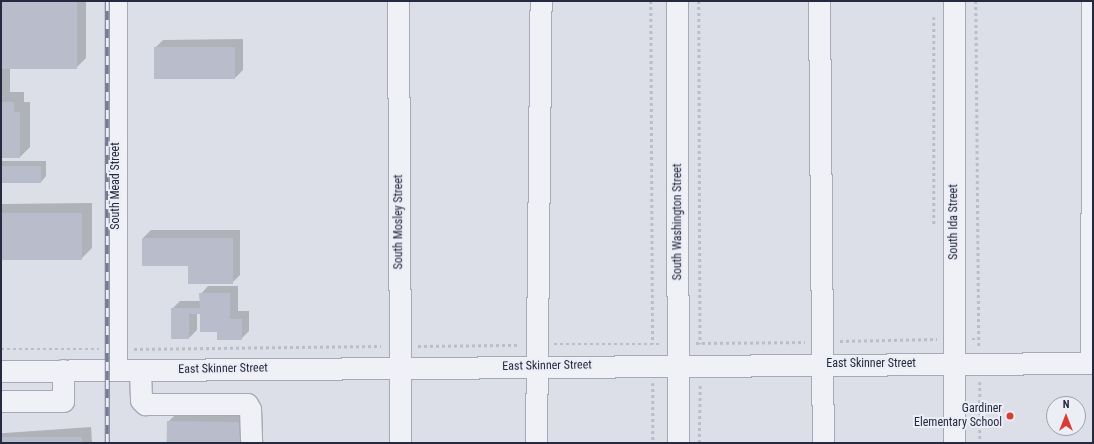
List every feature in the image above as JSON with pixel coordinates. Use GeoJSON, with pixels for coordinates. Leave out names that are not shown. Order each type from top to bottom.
{"type":"FeatureCollection","features":[{"type":"Feature","properties":{"kind":"street","name":"South Mead Street"},"geometry":{"type":"LineString","coordinates":[[116,1],[116,370]]}},
{"type":"Feature","properties":{"kind":"street","name":"South Mosley Street"},"geometry":{"type":"LineString","coordinates":[[398,1],[400,443]]}},
{"type":"Feature","properties":{"kind":"street"},"geometry":{"type":"LineString","coordinates":[[536,443],[541,1]]}},
{"type":"Feature","properties":{"kind":"street","name":"South Washington Street"},"geometry":{"type":"LineString","coordinates":[[677,1],[678,443]]}},
{"type":"Feature","properties":{"kind":"street"},"geometry":{"type":"LineString","coordinates":[[819,1],[820,364],[823,443]]}},
{"type":"Feature","properties":{"kind":"street","name":"South Ida Street"},"geometry":{"type":"LineString","coordinates":[[954,1],[954,443]]}},
{"type":"Feature","properties":{"kind":"street"},"geometry":{"type":"LineString","coordinates":[[1092,1],[1092,363]]}},
{"type":"Feature","properties":{"kind":"street","name":"East Skinner Street"},"geometry":{"type":"LineString","coordinates":[[1,371],[653,365],[1092,363]]}},
{"type":"Feature","properties":{"kind":"street"},"geometry":{"type":"LineString","coordinates":[[1,401],[63,401],[63,370]]}},
{"type":"Feature","properties":{"kind":"street"},"geometry":{"type":"LineString","coordinates":[[140,370],[141,400],[145,404],[247,404],[250,409],[251,443]]}},
{"type":"Feature","properties":{"kind":"path"},"geometry":{"type":"LineString","coordinates":[[651,1],[653,443]]}},
{"type":"Feature","properties":{"kind":"path"},"geometry":{"type":"LineString","coordinates":[[698,1],[700,343],[699,443]]}},
{"type":"Feature","properties":{"kind":"path"},"geometry":{"type":"LineString","coordinates":[[976,1],[980,443]]}},
{"type":"Feature","properties":{"kind":"path"},"geometry":{"type":"LineString","coordinates":[[1,349],[678,344],[979,339]]}},
{"type":"Feature","properties":{"kind":"building"},"geometry":{"type":"Polygon","coordinates":[[[1,1],[77,1],[77,69],[1,69],[1,1]]]}},
{"type":"Feature","properties":{"kind":"building"},"geometry":{"type":"Polygon","coordinates":[[[154,47],[235,47],[235,79],[154,79],[154,47]]]}},
{"type":"Feature","properties":{"kind":"building"},"geometry":{"type":"Polygon","coordinates":[[[1,102],[14,102],[14,112],[20,112],[20,158],[1,158],[1,102]]]}},
{"type":"Feature","properties":{"kind":"building"},"geometry":{"type":"Polygon","coordinates":[[[1,166],[41,166],[41,183],[1,183],[1,166]]]}},
{"type":"Feature","properties":{"kind":"building"},"geometry":{"type":"Polygon","coordinates":[[[1,213],[82,213],[82,260],[1,260],[1,213]]]}},
{"type":"Feature","properties":{"kind":"building"},"geometry":{"type":"Polygon","coordinates":[[[142,238],[233,238],[233,284],[188,284],[188,266],[142,266],[142,238]]]}},
{"type":"Feature","properties":{"kind":"building"},"geometry":{"type":"Polygon","coordinates":[[[199,293],[230,293],[230,319],[242,319],[242,340],[217,340],[217,332],[200,332],[200,314],[189,314],[189,339],[171,339],[171,308],[200,308],[199,293]]]}},
{"type":"Feature","properties":{"kind":"building"},"geometry":{"type":"Polygon","coordinates":[[[167,421],[244,422],[244,443],[167,443],[167,421]]]}},
{"type":"Feature","properties":{"kind":"building"},"geometry":{"type":"Polygon","coordinates":[[[1,437],[82,437],[82,443],[1,443],[1,437]]]}},
{"type":"Feature","properties":{"kind":"railway"},"geometry":{"type":"LineString","coordinates":[[107,1],[107,443]]}},
{"type":"Feature","properties":{"kind":"place","name":"Gardiner Elementary School"},"geometry":{"type":"Point","coordinates":[1010,416]}}]}
